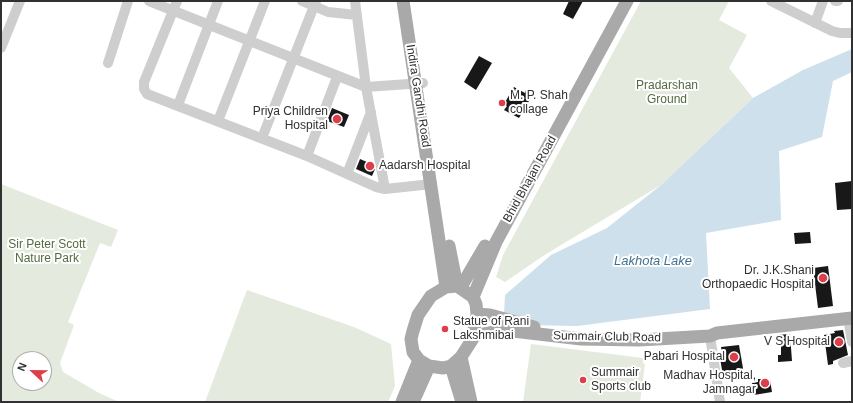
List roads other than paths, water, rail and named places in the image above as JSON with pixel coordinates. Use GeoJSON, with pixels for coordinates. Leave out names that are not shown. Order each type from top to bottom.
{"type":"FeatureCollection","features":[{"type":"Feature","properties":{"kind":"main road","name":"Indira Gandhi Road"},"geometry":{"type":"LineString","coordinates":[[403,1],[442,206],[454,287]]}},
{"type":"Feature","properties":{"kind":"main road","name":"Indira Gandhi Road"},"geometry":{"type":"LineString","coordinates":[[411,1],[419,84],[432,184],[454,287]]}},
{"type":"Feature","properties":{"kind":"main road","name":"Bhid Bhajan Road"},"geometry":{"type":"LineString","coordinates":[[454,287],[564,102],[618,1]]}},
{"type":"Feature","properties":{"kind":"main road","name":"Bhid Bhajan Road"},"geometry":{"type":"LineString","coordinates":[[473,297],[496,242],[627,1]]}},
{"type":"Feature","properties":{"kind":"main road"},"geometry":{"type":"LineString","coordinates":[[454,287],[473,297],[477,314],[473,336],[462,357],[451,366],[443,368],[424,363],[411,347],[413,331],[418,315],[431,296],[454,287]]}},
{"type":"Feature","properties":{"kind":"main road","name":"Summair Club Road"},"geometry":{"type":"LineString","coordinates":[[477,314],[490,315],[538,328],[586,332],[710,330],[714,334]]}},
{"type":"Feature","properties":{"kind":"main road","name":"Summair Club Road"},"geometry":{"type":"LineString","coordinates":[[473,336],[493,332],[512,331],[582,339],[639,340],[714,334],[850,318]]}},
{"type":"Feature","properties":{"kind":"main road"},"geometry":{"type":"LineString","coordinates":[[462,357],[471,402]]}},
{"type":"Feature","properties":{"kind":"main road"},"geometry":{"type":"LineString","coordinates":[[402,402],[424,363]]}},
{"type":"Feature","properties":{"kind":"main road"},"geometry":{"type":"LineString","coordinates":[[413,402],[424,363]]}},
{"type":"Feature","properties":{"kind":"main road"},"geometry":{"type":"LineString","coordinates":[[451,366],[462,402]]}},
{"type":"Feature","properties":{"kind":"street"},"geometry":{"type":"LineString","coordinates":[[108,63],[128,1]]}},
{"type":"Feature","properties":{"kind":"street"},"geometry":{"type":"LineString","coordinates":[[149,1],[175,6],[209,25],[337,77],[366,87],[419,84]]}},
{"type":"Feature","properties":{"kind":"street"},"geometry":{"type":"LineString","coordinates":[[178,105],[218,1]]}},
{"type":"Feature","properties":{"kind":"street"},"geometry":{"type":"LineString","coordinates":[[218,121],[265,1]]}},
{"type":"Feature","properties":{"kind":"street"},"geometry":{"type":"LineString","coordinates":[[302,1],[315,4],[328,12],[357,15]]}},
{"type":"Feature","properties":{"kind":"street"},"geometry":{"type":"LineString","coordinates":[[355,1],[366,87],[385,189]]}},
{"type":"Feature","properties":{"kind":"street"},"geometry":{"type":"LineString","coordinates":[[771,1],[832,31],[840,34],[852,33]]}},
{"type":"Feature","properties":{"kind":"street"},"geometry":{"type":"LineString","coordinates":[[815,22],[823,1]]}},
{"type":"Feature","properties":{"kind":"street"},"geometry":{"type":"LineString","coordinates":[[1,48],[16,2]]}},
{"type":"Feature","properties":{"kind":"street"},"geometry":{"type":"LineString","coordinates":[[262,138],[315,4]]}},
{"type":"Feature","properties":{"kind":"street"},"geometry":{"type":"LineString","coordinates":[[175,6],[144,82],[144,89],[147,94],[262,138],[376,187],[385,189],[432,184]]}},
{"type":"Feature","properties":{"kind":"street"},"geometry":{"type":"LineString","coordinates":[[306,156],[337,77]]}},
{"type":"Feature","properties":{"kind":"street"},"geometry":{"type":"LineString","coordinates":[[347,174],[371,112]]}},
{"type":"Feature","properties":{"kind":"street"},"geometry":{"type":"LineString","coordinates":[[850,318],[852,342]]}},
{"type":"Feature","properties":{"kind":"street"},"geometry":{"type":"LineString","coordinates":[[714,334],[720,402]]}},
{"type":"Feature","properties":{"kind":"water","name":"Lakhota Lake"},"geometry":{"type":"Polygon","coordinates":[[[852,49],[852,72],[833,81],[822,137],[779,151],[781,220],[706,233],[710,309],[577,326],[526,325],[504,314],[505,295],[551,255],[607,228],[661,185],[753,98],[803,70],[852,49]]]}},
{"type":"Feature","properties":{"kind":"place","name":"M. P. Shah collage"},"geometry":{"type":"Point","coordinates":[502,103]}},
{"type":"Feature","properties":{"kind":"place","name":"Priya Children Hospital"},"geometry":{"type":"Point","coordinates":[337,119]}},
{"type":"Feature","properties":{"kind":"place","name":"Aadarsh Hospital"},"geometry":{"type":"Point","coordinates":[370,166]}},
{"type":"Feature","properties":{"kind":"place","name":"Dr. J.K.Shani Orthopaedic Hospital"},"geometry":{"type":"Point","coordinates":[823,278]}},
{"type":"Feature","properties":{"kind":"place","name":"Statue of Rani Lakshmibai"},"geometry":{"type":"Point","coordinates":[445,329]}},
{"type":"Feature","properties":{"kind":"place","name":"V S Hospital"},"geometry":{"type":"Point","coordinates":[839,342]}},
{"type":"Feature","properties":{"kind":"place","name":"Pabari Hospital"},"geometry":{"type":"Point","coordinates":[734,357]}},
{"type":"Feature","properties":{"kind":"place","name":"Summair Sports club"},"geometry":{"type":"Point","coordinates":[583,380]}},
{"type":"Feature","properties":{"kind":"place","name":"Madhav Hospital, Jamnagar"},"geometry":{"type":"Point","coordinates":[765,383]}},
{"type":"Feature","properties":{"kind":"park label","name":"Pradarshan Ground"},"geometry":{"type":"Point","coordinates":[667,93]}},
{"type":"Feature","properties":{"kind":"park label","name":"Sir Peter Scott Nature Park"},"geometry":{"type":"Point","coordinates":[47,252]}}]}
